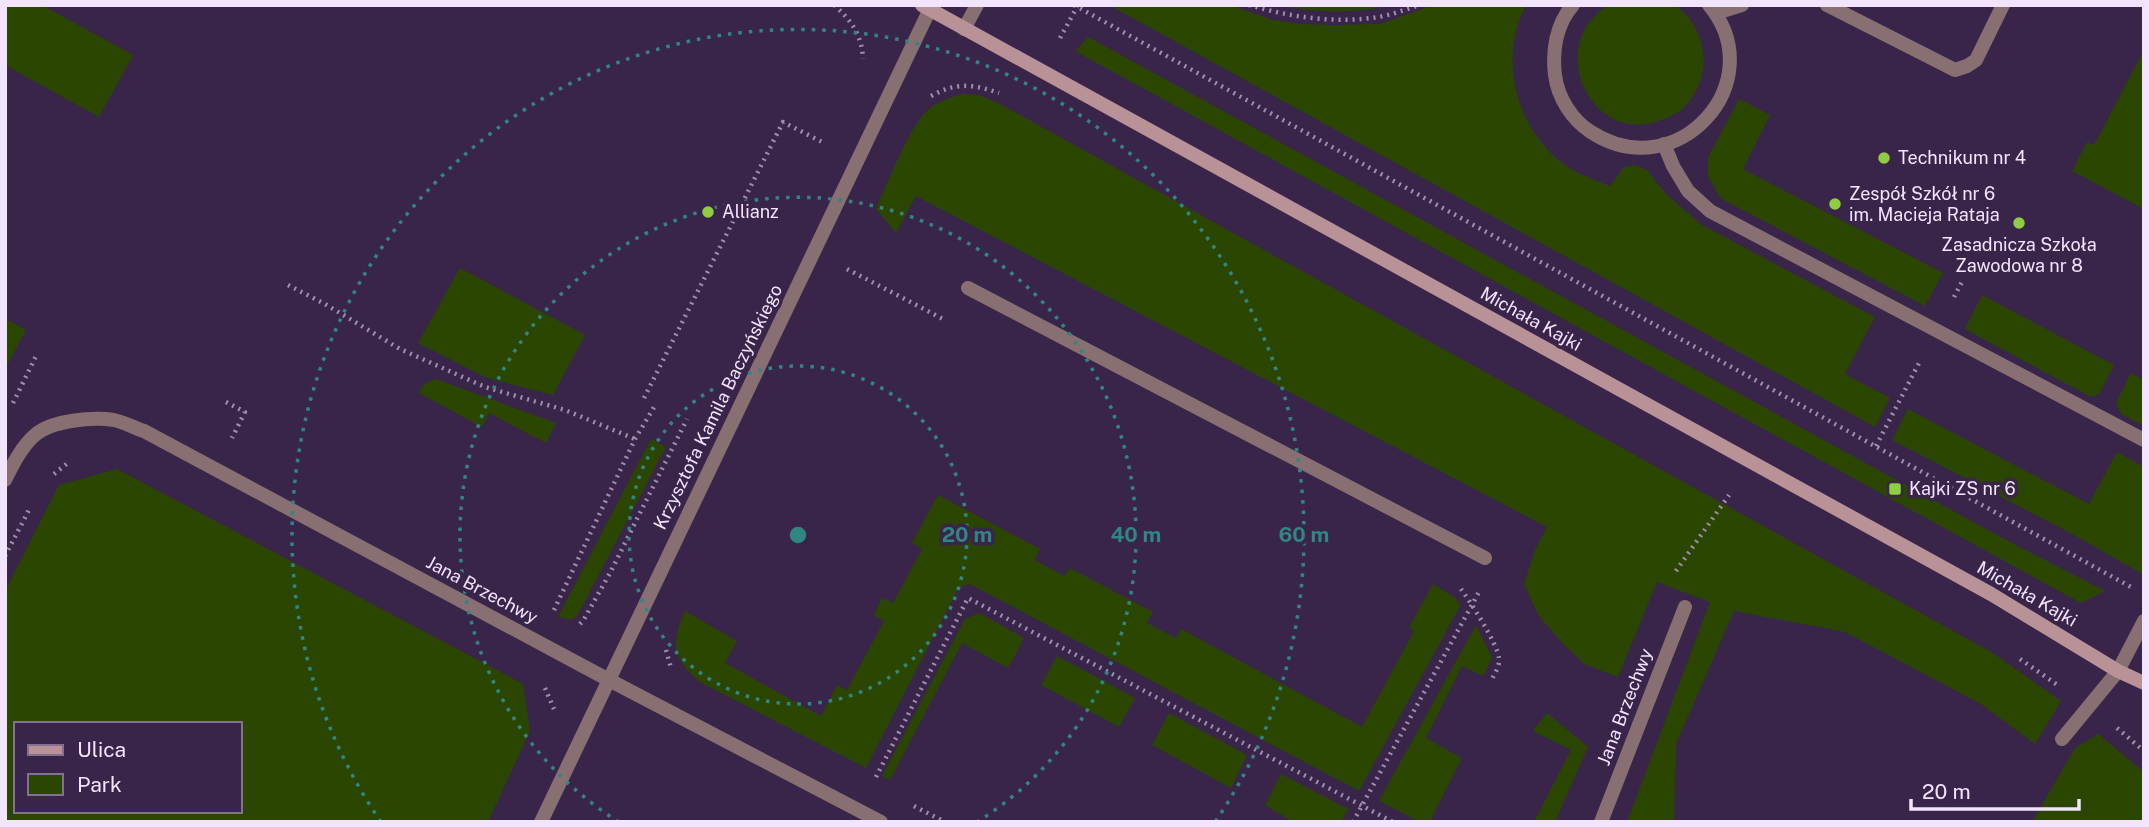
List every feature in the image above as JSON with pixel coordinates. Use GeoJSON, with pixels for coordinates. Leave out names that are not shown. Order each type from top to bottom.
{"type":"FeatureCollection","features":[{"type":"Feature","properties":{"kind":"street"},"geometry":{"type":"LineString","coordinates":[[964,29],[977,5]]}},
{"type":"Feature","properties":{"kind":"street"},"geometry":{"type":"LineString","coordinates":[[1573,5],[1557,35],[1553,60],[1556,85],[1566,108],[1583,127],[1604,140],[1628,148],[1653,148],[1677,141],[1699,128],[1726,86],[1730,61],[1726,36],[1712,9],[1742,5]]}},
{"type":"Feature","properties":{"kind":"street"},"geometry":{"type":"LineString","coordinates":[[1827,5],[1955,70],[1976,60],[2003,5]]}},
{"type":"Feature","properties":{"kind":"street","name":"Michała Kajki"},"geometry":{"type":"LineString","coordinates":[[926,7],[1981,588],[2118,671],[2144,683]]}},
{"type":"Feature","properties":{"kind":"street","name":"Krzysztofa Kamila Baczyńskiego"},"geometry":{"type":"LineString","coordinates":[[541,822],[926,7]]}},
{"type":"Feature","properties":{"kind":"street"},"geometry":{"type":"LineString","coordinates":[[1664,144],[1688,191],[1710,211],[2144,440]]}},
{"type":"Feature","properties":{"kind":"street"},"geometry":{"type":"LineString","coordinates":[[968,288],[1485,558]]}},
{"type":"Feature","properties":{"kind":"street","name":"Jana Brzechwy"},"geometry":{"type":"LineString","coordinates":[[5,480],[15,461],[36,433],[58,424],[88,418],[115,421],[144,431],[881,822]]}},
{"type":"Feature","properties":{"kind":"street","name":"Jana Brzechwy"},"geometry":{"type":"LineString","coordinates":[[1601,822],[1685,607]]}},
{"type":"Feature","properties":{"kind":"street"},"geometry":{"type":"LineString","coordinates":[[2062,739],[2118,671],[2144,621]]}},
{"type":"Feature","properties":{"kind":"street","name":"Michała Kajki"},"geometry":{"type":"LineString","coordinates":[[2118,671],[2144,694]]}},
{"type":"Feature","properties":{"kind":"path"},"geometry":{"type":"LineString","coordinates":[[1074,5],[2132,587]]}},
{"type":"Feature","properties":{"kind":"path"},"geometry":{"type":"LineString","coordinates":[[1249,5],[1274,12],[1337,20],[1380,17],[1420,5]]}},
{"type":"Feature","properties":{"kind":"path"},"geometry":{"type":"LineString","coordinates":[[925,100],[954,86],[979,86],[1001,94]]}},
{"type":"Feature","properties":{"kind":"path"},"geometry":{"type":"LineString","coordinates":[[644,398],[783,122],[828,145]]}},
{"type":"Feature","properties":{"kind":"path"},"geometry":{"type":"LineString","coordinates":[[839,264],[954,325]]}},
{"type":"Feature","properties":{"kind":"path"},"geometry":{"type":"LineString","coordinates":[[288,285],[400,349],[485,387],[565,410],[635,439]]}},
{"type":"Feature","properties":{"kind":"path"},"geometry":{"type":"LineString","coordinates":[[13,404],[37,354]]}},
{"type":"Feature","properties":{"kind":"path"},"geometry":{"type":"LineString","coordinates":[[226,402],[245,412],[231,440]]}},
{"type":"Feature","properties":{"kind":"path"},"geometry":{"type":"LineString","coordinates":[[549,620],[635,439],[656,404]]}},
{"type":"Feature","properties":{"kind":"path"},"geometry":{"type":"LineString","coordinates":[[570,627],[583,621],[687,419]]}},
{"type":"Feature","properties":{"kind":"path"},"geometry":{"type":"LineString","coordinates":[[53,475],[66,463],[75,460]]}},
{"type":"Feature","properties":{"kind":"path"},"geometry":{"type":"LineString","coordinates":[[1729,495],[1740,501]]}},
{"type":"Feature","properties":{"kind":"path"},"geometry":{"type":"LineString","coordinates":[[5,556],[32,503]]}},
{"type":"Feature","properties":{"kind":"path"},"geometry":{"type":"LineString","coordinates":[[1449,583],[1461,589],[1473,605],[1499,657],[1492,679]]}},
{"type":"Feature","properties":{"kind":"path"},"geometry":{"type":"LineString","coordinates":[[1353,822],[1483,586]]}},
{"type":"Feature","properties":{"kind":"path"},"geometry":{"type":"LineString","coordinates":[[873,785],[968,598],[1393,822]]}},
{"type":"Feature","properties":{"kind":"path"},"geometry":{"type":"LineString","coordinates":[[667,639],[669,664],[675,674]]}},
{"type":"Feature","properties":{"kind":"path"},"geometry":{"type":"LineString","coordinates":[[2010,652],[2090,707],[2144,751]]}},
{"type":"Feature","properties":{"kind":"path"},"geometry":{"type":"LineString","coordinates":[[543,684],[554,708],[554,720]]}},
{"type":"Feature","properties":{"kind":"path"},"geometry":{"type":"LineString","coordinates":[[908,803],[944,822]]}},
{"type":"Feature","properties":{"kind":"green space"},"geometry":{"type":"Polygon","coordinates":[[[6,5],[42,5],[133,55],[99,117],[5,65],[6,5]]]}},
{"type":"Feature","properties":{"kind":"green space"},"geometry":{"type":"Polygon","coordinates":[[[1109,5],[1229,5],[1273,20],[1337,25],[1380,24],[1434,5],[1526,5],[1513,46],[1515,87],[1530,126],[1542,143],[1569,168],[1610,186],[1624,167],[1635,165],[1647,170],[1666,194],[1702,225],[1875,317],[1845,374],[1890,398],[1875,427],[1109,5]]]}},
{"type":"Feature","properties":{"kind":"green space"},"geometry":{"type":"Polygon","coordinates":[[[1274,5],[1393,5],[1334,11],[1274,5]]]}},
{"type":"Feature","properties":{"kind":"green space"},"geometry":{"type":"Polygon","coordinates":[[[1609,5],[1673,5],[1690,19],[1696,29],[1704,59],[1701,79],[1688,103],[1670,117],[1636,125],[1614,119],[1596,106],[1584,87],[1578,65],[1579,43],[1589,22],[1609,5]]]}},
{"type":"Feature","properties":{"kind":"green space"},"geometry":{"type":"Polygon","coordinates":[[[1088,37],[2008,541],[2105,591],[2081,603],[1075,51],[1088,37]]]}},
{"type":"Feature","properties":{"kind":"green space"},"geometry":{"type":"Polygon","coordinates":[[[2144,50],[2144,209],[2072,171],[2087,142],[2094,145],[2144,50]]]}},
{"type":"Feature","properties":{"kind":"green space"},"geometry":{"type":"Polygon","coordinates":[[[962,94],[979,95],[1000,104],[1993,653],[2061,701],[2035,744],[1981,704],[1845,632],[1734,611],[1676,744],[1674,822],[1627,822],[1710,602],[1657,582],[1618,677],[1586,665],[1538,615],[1524,584],[1535,550],[1547,527],[916,196],[896,233],[876,209],[900,154],[915,126],[931,107],[962,94]]]}},
{"type":"Feature","properties":{"kind":"green space"},"geometry":{"type":"Polygon","coordinates":[[[1739,99],[1770,115],[1743,169],[1943,273],[1925,306],[1720,198],[1708,176],[1708,157],[1739,99]]]}},
{"type":"Feature","properties":{"kind":"green space"},"geometry":{"type":"Polygon","coordinates":[[[460,268],[585,335],[553,395],[487,378],[418,343],[460,268]]]}},
{"type":"Feature","properties":{"kind":"green space"},"geometry":{"type":"Polygon","coordinates":[[[1982,295],[2114,365],[2099,394],[2091,397],[1965,329],[1982,295]]]}},
{"type":"Feature","properties":{"kind":"green space"},"geometry":{"type":"Polygon","coordinates":[[[5,319],[26,330],[5,369],[5,319]]]}},
{"type":"Feature","properties":{"kind":"green space"},"geometry":{"type":"Polygon","coordinates":[[[2131,373],[2144,380],[2144,426],[2121,414],[2116,403],[2131,373]]]}},
{"type":"Feature","properties":{"kind":"green space"},"geometry":{"type":"Polygon","coordinates":[[[436,379],[556,423],[546,443],[489,413],[482,427],[419,393],[424,384],[436,379]]]}},
{"type":"Feature","properties":{"kind":"green space"},"geometry":{"type":"Polygon","coordinates":[[[1908,409],[2089,504],[2117,452],[2144,467],[2144,575],[2074,535],[1892,440],[1908,409]]]}},
{"type":"Feature","properties":{"kind":"green space"},"geometry":{"type":"Polygon","coordinates":[[[651,439],[666,447],[577,616],[571,620],[558,617],[651,439]]]}},
{"type":"Feature","properties":{"kind":"green space"},"geometry":{"type":"Polygon","coordinates":[[[117,469],[523,684],[530,731],[488,822],[5,822],[5,591],[59,485],[117,469]]]}},
{"type":"Feature","properties":{"kind":"green space"},"geometry":{"type":"Polygon","coordinates":[[[938,495],[1040,549],[1035,560],[1064,576],[1070,568],[1153,612],[1147,623],[1176,638],[1181,629],[1362,727],[1414,631],[1409,627],[1433,584],[1456,598],[1460,606],[1359,791],[970,584],[959,587],[866,768],[698,681],[683,664],[676,649],[676,641],[685,611],[737,641],[725,663],[821,716],[837,685],[847,690],[884,621],[874,615],[882,598],[893,603],[922,549],[912,543],[938,495]]]}},
{"type":"Feature","properties":{"kind":"green space"},"geometry":{"type":"Polygon","coordinates":[[[979,613],[1024,638],[1008,668],[962,643],[890,780],[882,776],[965,619],[979,613]]]}},
{"type":"Feature","properties":{"kind":"green space"},"geometry":{"type":"Polygon","coordinates":[[[1476,625],[1492,658],[1483,676],[1462,666],[1426,738],[1462,758],[1431,819],[1436,822],[1420,822],[1379,801],[1476,625]]]}},
{"type":"Feature","properties":{"kind":"green space"},"geometry":{"type":"Polygon","coordinates":[[[1057,656],[1135,698],[1119,727],[1041,685],[1057,656]]]}},
{"type":"Feature","properties":{"kind":"green space"},"geometry":{"type":"Polygon","coordinates":[[[1169,713],[1247,755],[1231,788],[1152,745],[1169,713]]]}},
{"type":"Feature","properties":{"kind":"green space"},"geometry":{"type":"Polygon","coordinates":[[[1547,713],[1588,747],[1555,822],[1534,822],[1571,750],[1533,731],[1547,713]]]}},
{"type":"Feature","properties":{"kind":"green space"},"geometry":{"type":"Polygon","coordinates":[[[2098,734],[2144,772],[2144,822],[2032,822],[2075,748],[2098,734]]]}},
{"type":"Feature","properties":{"kind":"green space"},"geometry":{"type":"Polygon","coordinates":[[[1281,774],[1348,809],[1341,822],[1293,822],[1265,805],[1281,774]]]}},
{"type":"Feature","properties":{"kind":"place","name":"Technikum nr 4"},"geometry":{"type":"Point","coordinates":[1884,158]}},
{"type":"Feature","properties":{"kind":"place","name":"Zespół Szkół nr 6 im. Macieja Rataja"},"geometry":{"type":"Point","coordinates":[1835,204]}},
{"type":"Feature","properties":{"kind":"place","name":"Allianz"},"geometry":{"type":"Point","coordinates":[708,212]}},
{"type":"Feature","properties":{"kind":"place","name":"Zasadnicza Szkoła Zawodowa nr 8"},"geometry":{"type":"Point","coordinates":[2019,223]}},
{"type":"Feature","properties":{"kind":"place","name":"Kajki ZS nr 6"},"geometry":{"type":"Point","coordinates":[1895,489]}}]}
